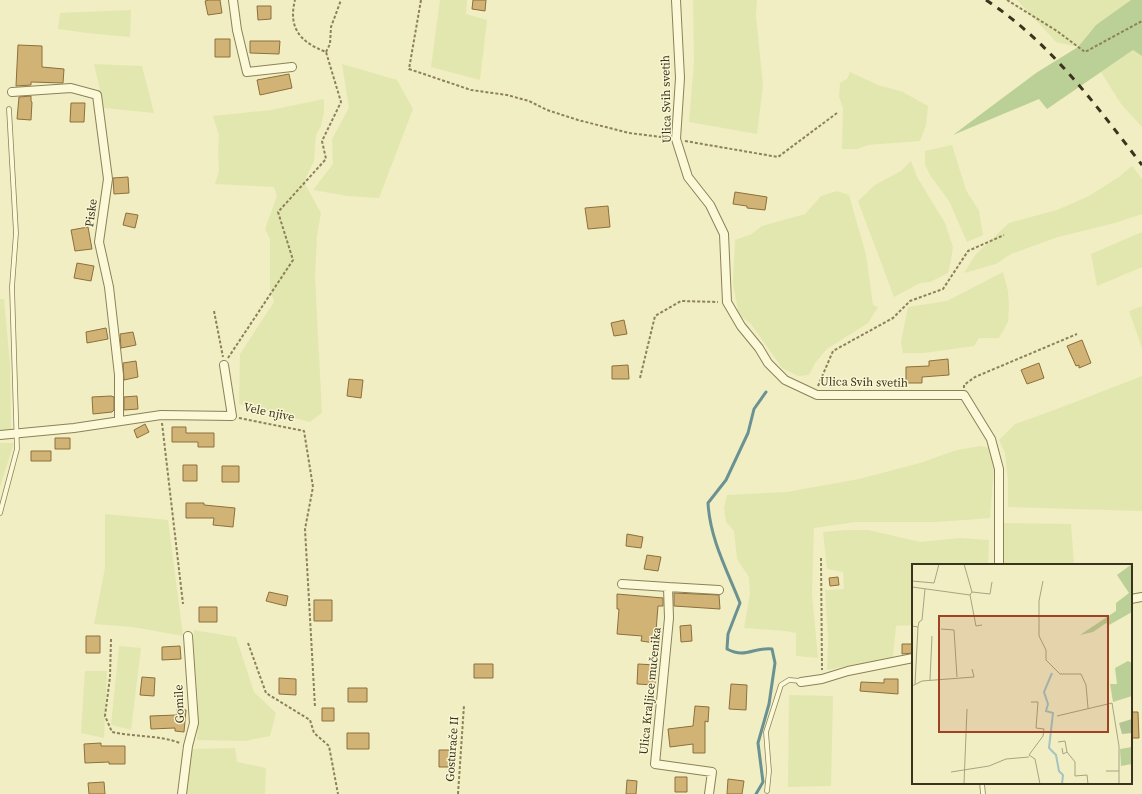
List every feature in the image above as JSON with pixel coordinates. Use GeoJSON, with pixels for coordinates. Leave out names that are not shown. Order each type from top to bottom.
{"type":"FeatureCollection","features":[{"type":"Feature","properties":{"kind":"street"},"geometry":{"type":"LineString","coordinates":[[233,0],[237,30],[247,72],[292,67]]}},
{"type":"Feature","properties":{"kind":"street","name":"Ulica Svih svetih"},"geometry":{"type":"LineString","coordinates":[[676,0],[680,78],[676,140],[688,176],[710,205],[724,234],[727,302],[741,326],[759,348],[768,363],[784,380],[817,395],[964,395]]}},
{"type":"Feature","properties":{"kind":"street","name":"Piske"},"geometry":{"type":"LineString","coordinates":[[12,92],[72,88],[97,95],[108,179],[99,242],[108,287],[117,360],[119,420]]}},
{"type":"Feature","properties":{"kind":"street"},"geometry":{"type":"LineString","coordinates":[[224,365],[232,416]]}},
{"type":"Feature","properties":{"kind":"street"},"geometry":{"type":"LineString","coordinates":[[964,395],[991,439],[999,469],[999,564]]}},
{"type":"Feature","properties":{"kind":"street","name":"Vele njive"},"geometry":{"type":"LineString","coordinates":[[0,435],[74,428],[119,420],[161,415],[232,416]]}},
{"type":"Feature","properties":{"kind":"street"},"geometry":{"type":"LineString","coordinates":[[622,584],[719,590]]}},
{"type":"Feature","properties":{"kind":"street","name":"Ulica Kraljice mučenika"},"geometry":{"type":"LineString","coordinates":[[668,587],[669,618],[655,764],[712,772],[709,794]]}},
{"type":"Feature","properties":{"kind":"street"},"geometry":{"type":"LineString","coordinates":[[1132,599],[1142,597]]}},
{"type":"Feature","properties":{"kind":"street","name":"Gomile"},"geometry":{"type":"LineString","coordinates":[[182,794],[188,746],[194,723],[188,636]]}},
{"type":"Feature","properties":{"kind":"street"},"geometry":{"type":"LineString","coordinates":[[801,682],[822,679],[848,671],[912,658]]}},
{"type":"Feature","properties":{"kind":"lane"},"geometry":{"type":"LineString","coordinates":[[0,513],[17,449],[12,287],[16,233],[9,109]]}},
{"type":"Feature","properties":{"kind":"lane"},"geometry":{"type":"LineString","coordinates":[[767,791],[769,771],[766,732],[776,698],[781,685],[785,682],[789,680],[801,682]]}},
{"type":"Feature","properties":{"kind":"lane"},"geometry":{"type":"LineString","coordinates":[[982,784],[983,794]]}},
{"type":"Feature","properties":{"kind":"path"},"geometry":{"type":"LineString","coordinates":[[295,0],[292,14],[298,33],[310,46],[326,52]]}},
{"type":"Feature","properties":{"kind":"path"},"geometry":{"type":"LineString","coordinates":[[224,365],[293,260],[278,212],[326,159],[322,141],[341,102],[326,52],[330,44],[331,27],[341,0]]}},
{"type":"Feature","properties":{"kind":"path"},"geometry":{"type":"LineString","coordinates":[[421,0],[409,69],[471,90],[507,95],[529,101],[547,110],[578,120],[629,132],[778,157],[837,113]]}},
{"type":"Feature","properties":{"kind":"path"},"geometry":{"type":"LineString","coordinates":[[1007,0],[1057,31],[1084,52],[1142,21]]}},
{"type":"Feature","properties":{"kind":"path"},"geometry":{"type":"LineString","coordinates":[[817,395],[818,386],[833,351],[893,318],[910,301],[943,289],[968,250],[1004,235]]}},
{"type":"Feature","properties":{"kind":"path"},"geometry":{"type":"LineString","coordinates":[[640,378],[654,316],[681,301],[727,302]]}},
{"type":"Feature","properties":{"kind":"path"},"geometry":{"type":"LineString","coordinates":[[214,311],[224,365]]}},
{"type":"Feature","properties":{"kind":"path"},"geometry":{"type":"LineString","coordinates":[[964,395],[964,385],[975,376],[1077,334]]}},
{"type":"Feature","properties":{"kind":"path"},"geometry":{"type":"LineString","coordinates":[[161,415],[183,604]]}},
{"type":"Feature","properties":{"kind":"path","name":"Vele njive"},"geometry":{"type":"LineString","coordinates":[[232,416],[304,431],[313,487],[305,529],[315,707]]}},
{"type":"Feature","properties":{"kind":"path"},"geometry":{"type":"LineString","coordinates":[[821,558],[822,679]]}},
{"type":"Feature","properties":{"kind":"path"},"geometry":{"type":"LineString","coordinates":[[111,639],[110,677],[105,716],[112,732],[127,736],[171,740],[188,746]]}},
{"type":"Feature","properties":{"kind":"path"},"geometry":{"type":"LineString","coordinates":[[248,643],[266,693],[310,720],[314,733],[329,746],[338,794]]}},
{"type":"Feature","properties":{"kind":"path","name":"Gosturače II"},"geometry":{"type":"LineString","coordinates":[[458,794],[464,705]]}},
{"type":"Feature","properties":{"kind":"green space"},"geometry":{"type":"Polygon","coordinates":[[[440,0],[467,0],[466,14],[487,20],[480,80],[431,67],[440,0]]]}},
{"type":"Feature","properties":{"kind":"green space"},"geometry":{"type":"Polygon","coordinates":[[[693,0],[757,0],[756,16],[763,85],[757,134],[689,122],[694,62],[693,0]]]}},
{"type":"Feature","properties":{"kind":"green space"},"geometry":{"type":"Polygon","coordinates":[[[1017,0],[1132,0],[1096,25],[1078,47],[1056,42],[1017,0]]]}},
{"type":"Feature","properties":{"kind":"green space"},"geometry":{"type":"Polygon","coordinates":[[[1131,0],[1142,0],[1142,56],[1133,50],[1047,109],[1039,99],[953,135],[1036,73],[1078,47],[1096,25],[1131,0]]]}},
{"type":"Feature","properties":{"kind":"green space"},"geometry":{"type":"Polygon","coordinates":[[[131,10],[130,37],[58,29],[60,13],[131,10]]]}},
{"type":"Feature","properties":{"kind":"green space"},"geometry":{"type":"Polygon","coordinates":[[[1133,50],[1142,56],[1142,127],[1121,104],[1101,72],[1133,50]]]}},
{"type":"Feature","properties":{"kind":"green space"},"geometry":{"type":"Polygon","coordinates":[[[94,64],[142,66],[154,113],[104,108],[94,64]]]}},
{"type":"Feature","properties":{"kind":"green space"},"geometry":{"type":"Polygon","coordinates":[[[342,64],[397,80],[413,109],[379,198],[348,196],[313,190],[333,164],[332,139],[349,108],[342,64]]]}},
{"type":"Feature","properties":{"kind":"green space"},"geometry":{"type":"Polygon","coordinates":[[[850,72],[878,85],[903,92],[928,106],[926,125],[920,141],[868,145],[857,149],[842,149],[843,108],[839,97],[840,83],[847,79],[850,72]]]}},
{"type":"Feature","properties":{"kind":"green space"},"geometry":{"type":"Polygon","coordinates":[[[324,99],[324,113],[321,126],[316,135],[314,161],[304,182],[321,213],[317,236],[315,277],[322,413],[310,422],[239,404],[240,354],[274,302],[270,289],[270,239],[265,229],[277,196],[274,187],[215,184],[219,171],[219,135],[213,116],[271,110],[324,99]]]}},
{"type":"Feature","properties":{"kind":"green space"},"geometry":{"type":"Polygon","coordinates":[[[952,145],[966,190],[979,211],[983,235],[967,242],[949,201],[930,175],[925,165],[925,151],[952,145]]]}},
{"type":"Feature","properties":{"kind":"green space"},"geometry":{"type":"Polygon","coordinates":[[[911,161],[917,177],[945,223],[953,247],[948,273],[930,282],[920,283],[894,297],[858,201],[875,185],[901,171],[911,161]]]}},
{"type":"Feature","properties":{"kind":"green space"},"geometry":{"type":"Polygon","coordinates":[[[1132,166],[1142,179],[1142,214],[1115,223],[1058,237],[1011,254],[996,264],[964,273],[976,254],[1009,223],[1057,210],[1089,196],[1119,177],[1132,166]]]}},
{"type":"Feature","properties":{"kind":"green space"},"geometry":{"type":"Polygon","coordinates":[[[837,191],[849,195],[866,255],[873,305],[878,307],[868,323],[827,349],[815,363],[809,375],[798,376],[782,368],[751,324],[739,315],[733,284],[735,240],[752,234],[762,226],[805,214],[821,196],[837,191]]]}},
{"type":"Feature","properties":{"kind":"green space"},"geometry":{"type":"Polygon","coordinates":[[[1142,232],[1142,267],[1097,286],[1091,254],[1142,232]]]}},
{"type":"Feature","properties":{"kind":"green space"},"geometry":{"type":"Polygon","coordinates":[[[1003,272],[1008,291],[1009,306],[1008,322],[999,338],[979,338],[974,346],[924,353],[903,353],[901,342],[908,307],[947,301],[1003,272]]]}},
{"type":"Feature","properties":{"kind":"green space"},"geometry":{"type":"Polygon","coordinates":[[[0,299],[4,299],[10,365],[11,430],[0,431],[0,299]]]}},
{"type":"Feature","properties":{"kind":"green space"},"geometry":{"type":"Polygon","coordinates":[[[1142,306],[1142,348],[1129,311],[1142,306]]]}},
{"type":"Feature","properties":{"kind":"green space"},"geometry":{"type":"Polygon","coordinates":[[[1142,376],[1142,511],[1008,507],[1008,480],[1005,453],[999,440],[1015,424],[1142,376]]]}},
{"type":"Feature","properties":{"kind":"green space"},"geometry":{"type":"Polygon","coordinates":[[[0,443],[14,443],[0,487],[0,443]]]}},
{"type":"Feature","properties":{"kind":"green space"},"geometry":{"type":"Polygon","coordinates":[[[981,446],[991,448],[994,468],[990,518],[936,522],[855,522],[814,528],[812,594],[818,658],[796,656],[796,633],[744,628],[750,594],[749,577],[737,559],[734,531],[726,522],[724,507],[727,495],[787,492],[859,479],[920,463],[957,450],[981,446]]]}},
{"type":"Feature","properties":{"kind":"green space"},"geometry":{"type":"Polygon","coordinates":[[[105,514],[168,520],[183,636],[133,627],[94,624],[105,568],[105,514]]]}},
{"type":"Feature","properties":{"kind":"green space"},"geometry":{"type":"Polygon","coordinates":[[[1004,523],[1071,524],[1074,564],[1003,564],[1004,523]]]}},
{"type":"Feature","properties":{"kind":"green space"},"geometry":{"type":"Polygon","coordinates":[[[868,530],[920,542],[961,538],[989,540],[988,564],[912,564],[912,625],[896,626],[893,657],[827,670],[828,641],[825,590],[844,589],[843,572],[827,569],[823,532],[868,530]]]}},
{"type":"Feature","properties":{"kind":"green space"},"geometry":{"type":"Polygon","coordinates":[[[194,630],[236,637],[254,692],[276,713],[270,736],[245,741],[197,740],[198,701],[193,645],[194,630]]]}},
{"type":"Feature","properties":{"kind":"green space"},"geometry":{"type":"Polygon","coordinates":[[[119,646],[141,648],[131,730],[111,725],[119,646]]]}},
{"type":"Feature","properties":{"kind":"green space"},"geometry":{"type":"Polygon","coordinates":[[[85,671],[107,671],[104,738],[81,733],[85,671]]]}},
{"type":"Feature","properties":{"kind":"green space"},"geometry":{"type":"Polygon","coordinates":[[[789,695],[833,696],[831,786],[788,787],[789,695]]]}},
{"type":"Feature","properties":{"kind":"green space"},"geometry":{"type":"Polygon","coordinates":[[[235,748],[237,762],[266,768],[265,794],[186,794],[192,749],[235,748]]]}},
{"type":"Feature","properties":{"kind":"building"},"geometry":{"type":"Polygon","coordinates":[[[220,0],[222,13],[208,15],[205,1],[220,0]]]}},
{"type":"Feature","properties":{"kind":"building"},"geometry":{"type":"Polygon","coordinates":[[[473,0],[486,0],[485,11],[472,9],[473,0]]]}},
{"type":"Feature","properties":{"kind":"building"},"geometry":{"type":"Polygon","coordinates":[[[257,6],[271,6],[271,19],[258,20],[257,6]]]}},
{"type":"Feature","properties":{"kind":"building"},"geometry":{"type":"Polygon","coordinates":[[[215,39],[230,39],[230,57],[215,57],[215,39]]]}},
{"type":"Feature","properties":{"kind":"building"},"geometry":{"type":"Polygon","coordinates":[[[250,41],[280,41],[279,54],[250,53],[250,41]]]}},
{"type":"Feature","properties":{"kind":"building"},"geometry":{"type":"Polygon","coordinates":[[[18,45],[42,46],[42,67],[64,69],[63,83],[31,82],[31,85],[16,86],[18,45]]]}},
{"type":"Feature","properties":{"kind":"building"},"geometry":{"type":"Polygon","coordinates":[[[289,74],[292,88],[260,95],[257,80],[289,74]]]}},
{"type":"Feature","properties":{"kind":"building"},"geometry":{"type":"Polygon","coordinates":[[[31,96],[31,120],[17,119],[19,97],[31,96]]]}},
{"type":"Feature","properties":{"kind":"building"},"geometry":{"type":"Polygon","coordinates":[[[71,103],[85,103],[84,122],[70,122],[71,103]]]}},
{"type":"Feature","properties":{"kind":"building"},"geometry":{"type":"Polygon","coordinates":[[[128,177],[129,193],[114,194],[113,178],[128,177]]]}},
{"type":"Feature","properties":{"kind":"building"},"geometry":{"type":"Polygon","coordinates":[[[735,192],[767,197],[765,210],[747,208],[747,206],[733,204],[735,192]]]}},
{"type":"Feature","properties":{"kind":"building"},"geometry":{"type":"Polygon","coordinates":[[[608,206],[610,227],[588,229],[585,208],[608,206]]]}},
{"type":"Feature","properties":{"kind":"building"},"geometry":{"type":"Polygon","coordinates":[[[126,213],[138,215],[135,228],[123,225],[126,213]]]}},
{"type":"Feature","properties":{"kind":"building"},"geometry":{"type":"Polygon","coordinates":[[[88,227],[92,249],[75,251],[71,230],[88,227]]]}},
{"type":"Feature","properties":{"kind":"building"},"geometry":{"type":"Polygon","coordinates":[[[77,263],[94,266],[91,281],[74,278],[77,263]]]}},
{"type":"Feature","properties":{"kind":"building"},"geometry":{"type":"Polygon","coordinates":[[[624,320],[627,334],[614,336],[611,323],[624,320]]]}},
{"type":"Feature","properties":{"kind":"building"},"geometry":{"type":"Polygon","coordinates":[[[106,328],[108,339],[87,343],[86,332],[106,328]]]}},
{"type":"Feature","properties":{"kind":"building"},"geometry":{"type":"Polygon","coordinates":[[[133,332],[136,345],[121,348],[120,334],[133,332]]]}},
{"type":"Feature","properties":{"kind":"building"},"geometry":{"type":"Polygon","coordinates":[[[1082,340],[1091,363],[1079,368],[1079,365],[1076,366],[1067,346],[1082,340]]]}},
{"type":"Feature","properties":{"kind":"building"},"geometry":{"type":"Polygon","coordinates":[[[948,359],[949,375],[922,377],[922,383],[906,383],[906,367],[929,366],[929,361],[948,359]]]}},
{"type":"Feature","properties":{"kind":"building"},"geometry":{"type":"Polygon","coordinates":[[[136,361],[138,377],[124,380],[123,363],[136,361]]]}},
{"type":"Feature","properties":{"kind":"building"},"geometry":{"type":"Polygon","coordinates":[[[1039,363],[1044,378],[1027,384],[1021,370],[1039,363]]]}},
{"type":"Feature","properties":{"kind":"building"},"geometry":{"type":"Polygon","coordinates":[[[628,365],[629,379],[612,379],[612,366],[628,365]]]}},
{"type":"Feature","properties":{"kind":"building"},"geometry":{"type":"Polygon","coordinates":[[[349,379],[363,380],[361,398],[347,396],[349,379]]]}},
{"type":"Feature","properties":{"kind":"building"},"geometry":{"type":"Polygon","coordinates":[[[137,396],[138,409],[124,410],[124,397],[137,396]]]}},
{"type":"Feature","properties":{"kind":"building"},"geometry":{"type":"Polygon","coordinates":[[[92,397],[114,397],[114,410],[112,412],[93,414],[92,397]]]}},
{"type":"Feature","properties":{"kind":"building"},"geometry":{"type":"Polygon","coordinates":[[[145,424],[149,432],[137,438],[134,430],[145,424]]]}},
{"type":"Feature","properties":{"kind":"building"},"geometry":{"type":"Polygon","coordinates":[[[172,427],[186,427],[186,433],[214,433],[214,447],[198,447],[198,442],[172,442],[172,427]]]}},
{"type":"Feature","properties":{"kind":"building"},"geometry":{"type":"Polygon","coordinates":[[[55,438],[70,438],[70,449],[55,449],[55,438]]]}},
{"type":"Feature","properties":{"kind":"building"},"geometry":{"type":"Polygon","coordinates":[[[31,451],[51,451],[51,461],[31,461],[31,451]]]}},
{"type":"Feature","properties":{"kind":"building"},"geometry":{"type":"Polygon","coordinates":[[[183,465],[197,465],[197,481],[183,481],[183,465]]]}},
{"type":"Feature","properties":{"kind":"building"},"geometry":{"type":"Polygon","coordinates":[[[222,466],[239,466],[239,482],[222,482],[222,466]]]}},
{"type":"Feature","properties":{"kind":"building"},"geometry":{"type":"Polygon","coordinates":[[[186,503],[204,503],[204,505],[235,508],[233,527],[213,525],[214,518],[186,518],[186,503]]]}},
{"type":"Feature","properties":{"kind":"building"},"geometry":{"type":"Polygon","coordinates":[[[627,534],[643,537],[641,548],[626,546],[627,534]]]}},
{"type":"Feature","properties":{"kind":"building"},"geometry":{"type":"Polygon","coordinates":[[[647,555],[661,557],[658,571],[644,569],[647,555]]]}},
{"type":"Feature","properties":{"kind":"building"},"geometry":{"type":"Polygon","coordinates":[[[838,577],[839,585],[830,586],[829,578],[838,577]]]}},
{"type":"Feature","properties":{"kind":"building"},"geometry":{"type":"Polygon","coordinates":[[[269,592],[288,596],[286,606],[266,601],[269,592]]]}},
{"type":"Feature","properties":{"kind":"building"},"geometry":{"type":"Polygon","coordinates":[[[674,593],[719,595],[720,609],[674,606],[674,593]]]}},
{"type":"Feature","properties":{"kind":"building"},"geometry":{"type":"Polygon","coordinates":[[[617,594],[663,598],[663,606],[658,606],[655,643],[641,641],[642,636],[617,634],[619,609],[617,609],[617,594]]]}},
{"type":"Feature","properties":{"kind":"building"},"geometry":{"type":"Polygon","coordinates":[[[314,600],[332,600],[332,621],[314,621],[314,600]]]}},
{"type":"Feature","properties":{"kind":"building"},"geometry":{"type":"Polygon","coordinates":[[[199,607],[217,607],[217,622],[199,622],[199,607]]]}},
{"type":"Feature","properties":{"kind":"building"},"geometry":{"type":"Polygon","coordinates":[[[691,625],[692,641],[681,642],[680,626],[691,625]]]}},
{"type":"Feature","properties":{"kind":"building"},"geometry":{"type":"Polygon","coordinates":[[[86,636],[100,636],[100,653],[86,653],[86,636]]]}},
{"type":"Feature","properties":{"kind":"building"},"geometry":{"type":"Polygon","coordinates":[[[902,644],[912,644],[912,653],[902,654],[902,644]]]}},
{"type":"Feature","properties":{"kind":"building"},"geometry":{"type":"Polygon","coordinates":[[[180,646],[181,659],[162,660],[162,647],[180,646]]]}},
{"type":"Feature","properties":{"kind":"building"},"geometry":{"type":"Polygon","coordinates":[[[474,664],[493,664],[493,678],[474,678],[474,664]]]}},
{"type":"Feature","properties":{"kind":"building"},"geometry":{"type":"Polygon","coordinates":[[[638,664],[656,665],[655,685],[637,684],[638,664]]]}},
{"type":"Feature","properties":{"kind":"building"},"geometry":{"type":"Polygon","coordinates":[[[142,677],[155,678],[154,696],[140,695],[142,677]]]}},
{"type":"Feature","properties":{"kind":"building"},"geometry":{"type":"Polygon","coordinates":[[[279,678],[296,679],[296,695],[279,694],[279,678]]]}},
{"type":"Feature","properties":{"kind":"building"},"geometry":{"type":"Polygon","coordinates":[[[884,679],[898,679],[898,694],[860,691],[861,682],[884,683],[884,679]]]}},
{"type":"Feature","properties":{"kind":"building"},"geometry":{"type":"Polygon","coordinates":[[[731,684],[747,685],[746,710],[729,709],[731,684]]]}},
{"type":"Feature","properties":{"kind":"building"},"geometry":{"type":"Polygon","coordinates":[[[348,688],[367,688],[367,702],[348,702],[348,688]]]}},
{"type":"Feature","properties":{"kind":"building"},"geometry":{"type":"Polygon","coordinates":[[[695,706],[709,707],[708,722],[705,721],[705,753],[693,753],[693,744],[670,747],[668,729],[693,726],[695,706]]]}},
{"type":"Feature","properties":{"kind":"building"},"geometry":{"type":"Polygon","coordinates":[[[322,708],[334,708],[334,721],[322,721],[322,708]]]}},
{"type":"Feature","properties":{"kind":"building"},"geometry":{"type":"Polygon","coordinates":[[[177,709],[186,710],[184,732],[175,731],[175,728],[151,729],[150,716],[177,715],[177,709]]]}},
{"type":"Feature","properties":{"kind":"building"},"geometry":{"type":"Polygon","coordinates":[[[1132,712],[1138,712],[1139,738],[1132,738],[1132,712]]]}},
{"type":"Feature","properties":{"kind":"building"},"geometry":{"type":"Polygon","coordinates":[[[347,733],[369,733],[369,749],[347,749],[347,733]]]}},
{"type":"Feature","properties":{"kind":"building"},"geometry":{"type":"Polygon","coordinates":[[[101,743],[101,746],[125,746],[125,764],[109,764],[109,762],[85,763],[84,744],[101,743]]]}},
{"type":"Feature","properties":{"kind":"building"},"geometry":{"type":"Polygon","coordinates":[[[439,750],[454,750],[454,767],[439,767],[439,750]]]}},
{"type":"Feature","properties":{"kind":"building"},"geometry":{"type":"Polygon","coordinates":[[[675,777],[687,777],[687,792],[675,792],[675,777]]]}},
{"type":"Feature","properties":{"kind":"building"},"geometry":{"type":"Polygon","coordinates":[[[728,779],[744,781],[742,794],[727,794],[728,779]]]}},
{"type":"Feature","properties":{"kind":"building"},"geometry":{"type":"Polygon","coordinates":[[[627,780],[637,781],[636,794],[626,794],[627,780]]]}},
{"type":"Feature","properties":{"kind":"building"},"geometry":{"type":"Polygon","coordinates":[[[104,782],[105,794],[89,794],[88,783],[104,782]]]}},
{"type":"Feature","properties":{"kind":"waterway"},"geometry":{"type":"LineString","coordinates":[[756,794],[763,782],[758,743],[769,704],[775,663],[772,649],[745,653],[734,652],[727,649],[728,634],[740,603],[716,542],[709,516],[708,503],[726,480],[748,433],[754,409],[766,392]]}},
{"type":"Feature","properties":{"kind":"railway"},"geometry":{"type":"LineString","coordinates":[[986,0],[1031,35],[1052,55],[1089,97],[1142,165]]}}]}
